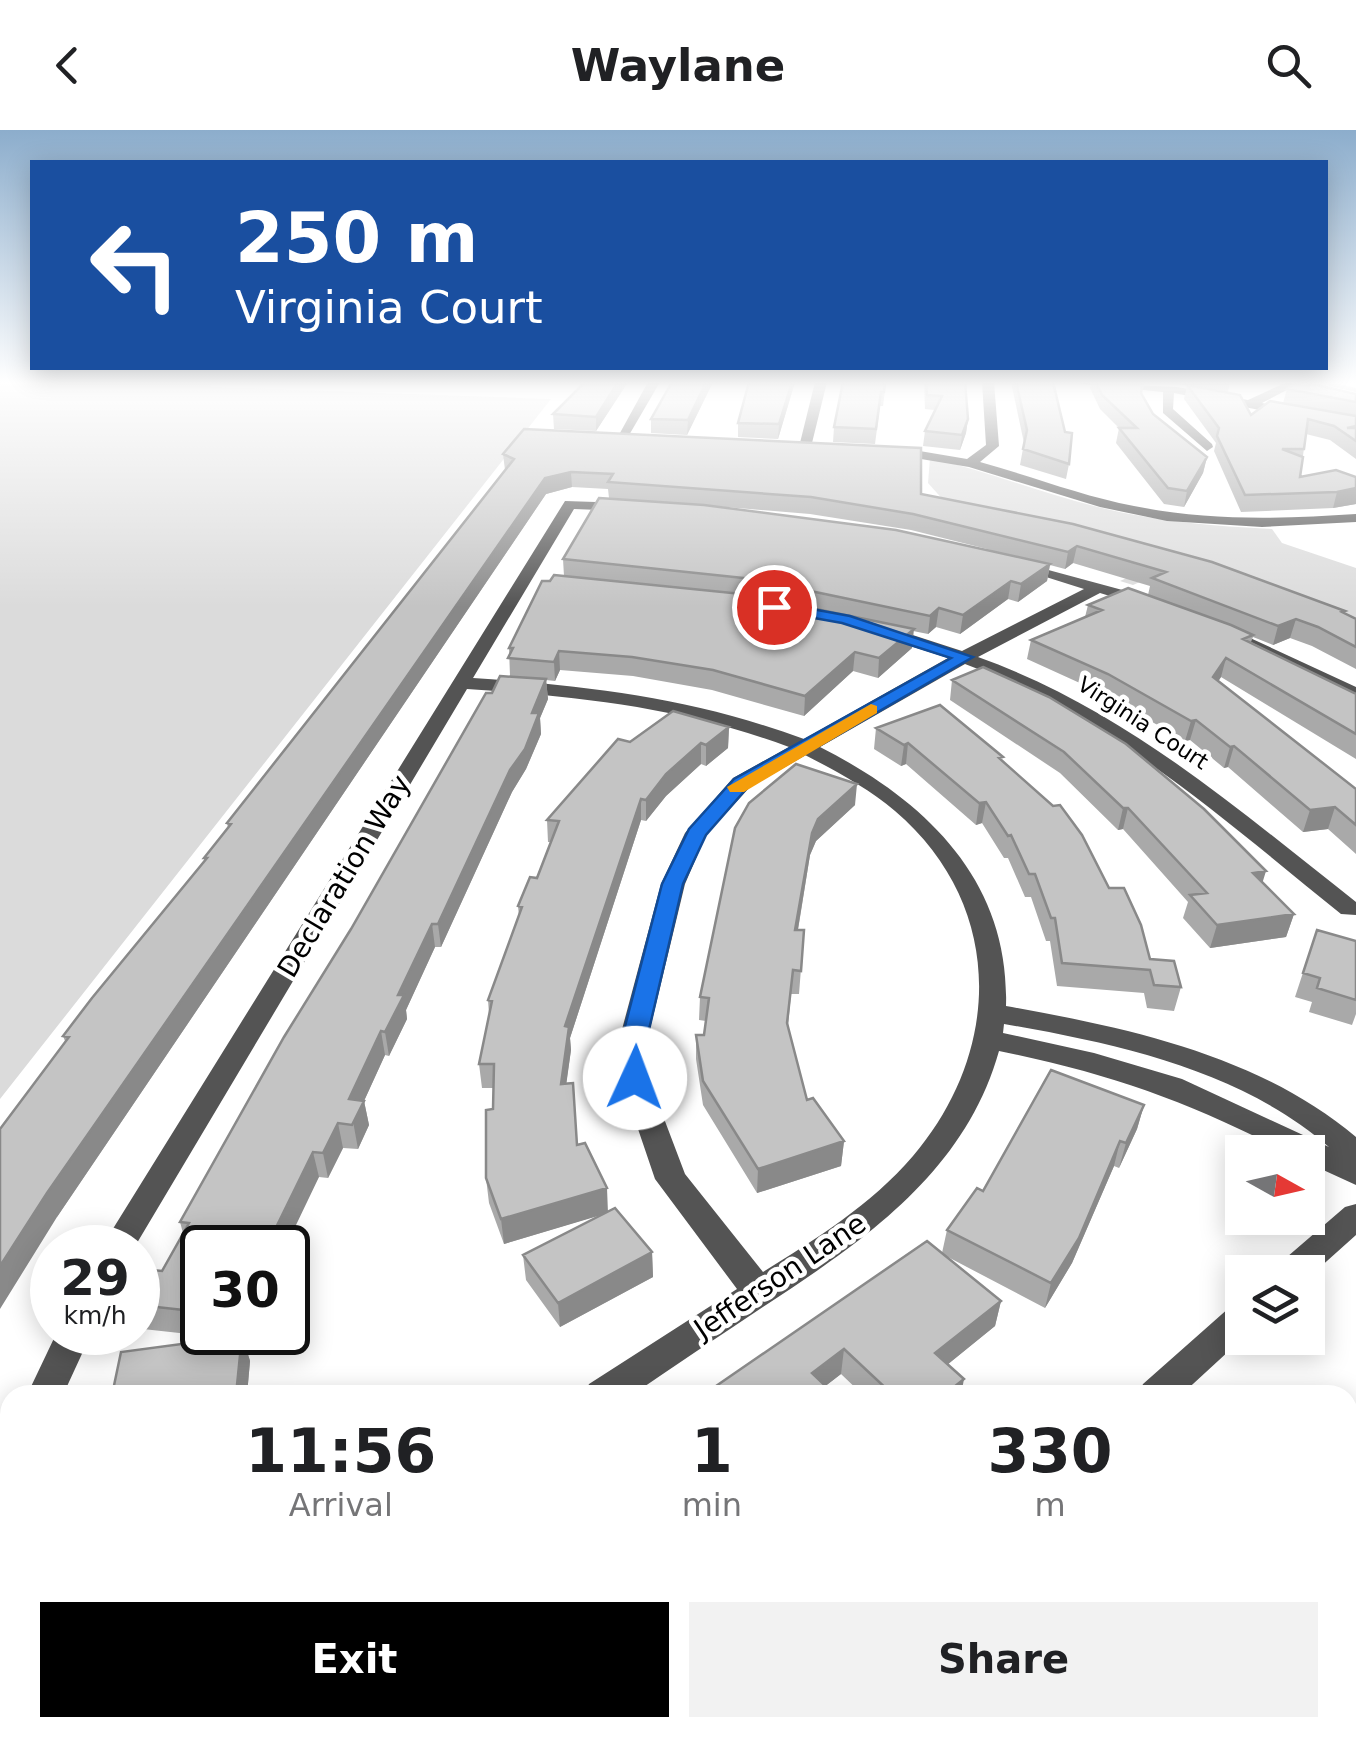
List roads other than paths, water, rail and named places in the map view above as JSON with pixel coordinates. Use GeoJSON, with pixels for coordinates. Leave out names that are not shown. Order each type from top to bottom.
{"type":"FeatureCollection","features":[{"type":"Feature","properties":{"kind":"street"},"geometry":{"type":"LineString","coordinates":[[939,457],[972,461],[1136,511],[1264,524],[1356,518]]}},
{"type":"Feature","properties":{"kind":"street"},"geometry":{"type":"LineString","coordinates":[[972,461],[978,457]]}},
{"type":"Feature","properties":{"kind":"street","name":"Declaration Way"},"geometry":{"type":"LineString","coordinates":[[132,1225],[461,683],[532,583],[570,504],[648,508]]}},
{"type":"Feature","properties":{"kind":"street"},"geometry":{"type":"LineString","coordinates":[[996,557],[1161,607]]}},
{"type":"Feature","properties":{"kind":"street"},"geometry":{"type":"LineString","coordinates":[[759,1292],[670,1179],[635,1078],[635,1034],[672,884],[696,833],[741,783],[964,657],[1100,587]]}},
{"type":"Feature","properties":{"kind":"street","name":"Virginia Court"},"geometry":{"type":"LineString","coordinates":[[862,624],[1026,681],[1095,716],[1202,791],[1350,910]]}},
{"type":"Feature","properties":{"kind":"street"},"geometry":{"type":"LineString","coordinates":[[1228,634],[1356,694]]}},
{"type":"Feature","properties":{"kind":"street","name":"Jefferson Lane"},"geometry":{"type":"LineString","coordinates":[[461,683],[654,701],[740,722],[804,747],[883,792],[919,822],[971,892],[989,940],[994,986],[991,1026],[967,1100],[920,1168],[852,1231],[617,1385]]}},
{"type":"Feature","properties":{"kind":"street"},"geometry":{"type":"LineString","coordinates":[[991,1026],[1100,1032],[1218,1071],[1320,1122],[1356,1154]]}},
{"type":"Feature","properties":{"kind":"street"},"geometry":{"type":"LineString","coordinates":[[991,1026],[1160,1082],[1235,1113],[1356,1173]]}},
{"type":"Feature","properties":{"kind":"street"},"geometry":{"type":"LineString","coordinates":[[1311,1255],[1356,1216]]}},
{"type":"Feature","properties":{"kind":"street"},"geometry":{"type":"LineString","coordinates":[[1167,1385],[1225,1332]]}},
{"type":"Feature","properties":{"kind":"street"},"geometry":{"type":"LineString","coordinates":[[50,1385],[65,1355]]}}]}
